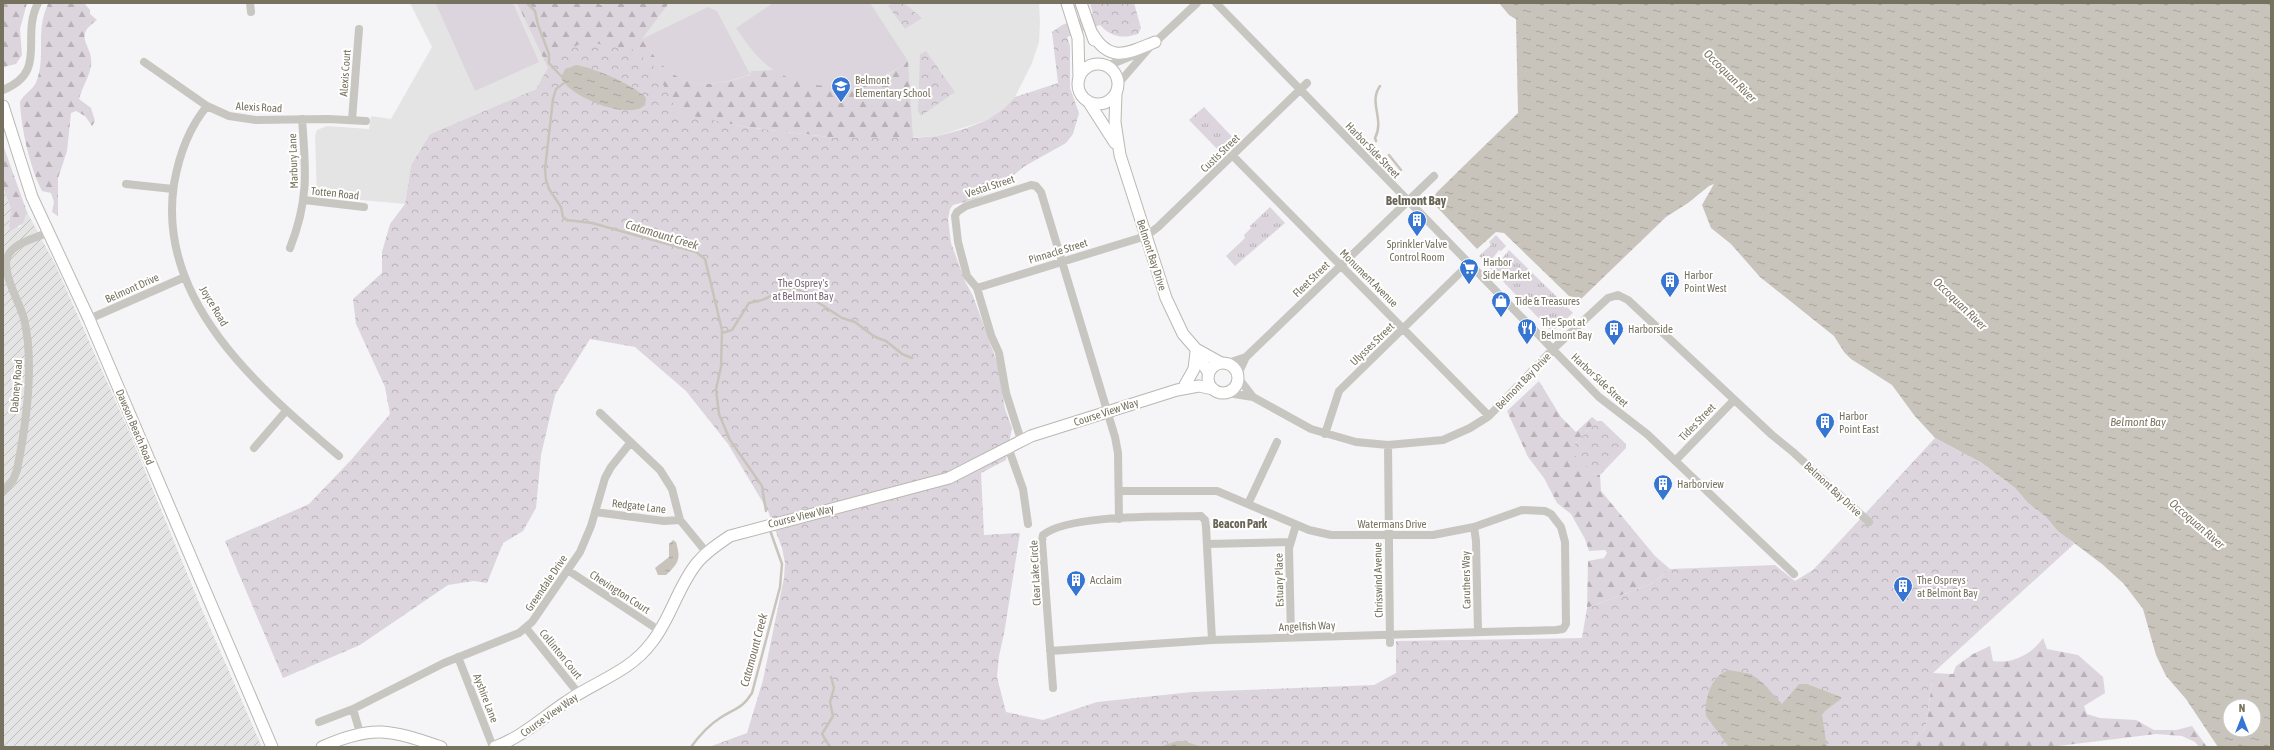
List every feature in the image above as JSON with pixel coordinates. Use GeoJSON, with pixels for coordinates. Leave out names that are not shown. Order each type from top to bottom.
{"type":"FeatureCollection","features":[{"type":"Feature","properties":{"kind":"street"},"geometry":{"type":"LineString","coordinates":[[3,90],[21,80],[29,69],[32,58],[31,22],[38,3]]}},
{"type":"Feature","properties":{"kind":"street","name":"Belmont Bay Drive"},"geometry":{"type":"LineString","coordinates":[[1067,3],[1078,38],[1079,80],[1081,94],[1088,101],[1110,135],[1120,155],[1171,311],[1183,334],[1196,349],[1201,363],[1208,375],[1209,384],[1213,389],[1221,393],[1253,397],[1297,423],[1325,434],[1356,442],[1388,445],[1443,440],[1465,431],[1489,416],[1552,350],[1608,298],[1618,295],[1628,300],[1734,400],[1869,522]]}},
{"type":"Feature","properties":{"kind":"street"},"geometry":{"type":"LineString","coordinates":[[1081,3],[1105,65],[1116,75],[1117,88]]}},
{"type":"Feature","properties":{"kind":"street"},"geometry":{"type":"LineString","coordinates":[[1088,101],[1095,104],[1104,103],[1111,99],[1117,88],[1152,45],[1197,3]]}},
{"type":"Feature","properties":{"kind":"street","name":"Harbor Side Street"},"geometry":{"type":"LineString","coordinates":[[1216,3],[1599,397],[1647,434],[1676,460],[1794,574]]}},
{"type":"Feature","properties":{"kind":"street","name":"Alexis Court"},"geometry":{"type":"LineString","coordinates":[[352,120],[359,29]]}},
{"type":"Feature","properties":{"kind":"street"},"geometry":{"type":"LineString","coordinates":[[1092,33],[1103,49],[1118,54],[1132,53],[1152,45]]}},
{"type":"Feature","properties":{"kind":"street"},"geometry":{"type":"LineString","coordinates":[[1079,80],[1082,72],[1088,67],[1105,65],[1133,56],[1152,45]]}},
{"type":"Feature","properties":{"kind":"street","name":"Alexis Road"},"geometry":{"type":"LineString","coordinates":[[144,62],[207,106],[229,116],[242,119],[366,121]]}},
{"type":"Feature","properties":{"kind":"street","name":"Custis Street"},"geometry":{"type":"LineString","coordinates":[[1146,236],[1158,228],[1307,83]]}},
{"type":"Feature","properties":{"kind":"street","name":"Belmont Bay Drive"},"geometry":{"type":"LineString","coordinates":[[1117,88],[1115,122],[1120,155]]}},
{"type":"Feature","properties":{"kind":"street","name":"Dawson Beach Road"},"geometry":{"type":"LineString","coordinates":[[3,106],[32,197],[47,233],[89,319],[272,747]]}},
{"type":"Feature","properties":{"kind":"street","name":"Joyce Road"},"geometry":{"type":"LineString","coordinates":[[207,106],[187,137],[181,152],[173,189],[173,225],[175,244],[184,277],[195,299],[218,335],[259,384],[286,411],[339,456]]}},
{"type":"Feature","properties":{"kind":"street","name":"Marbury Lane"},"geometry":{"type":"LineString","coordinates":[[290,248],[298,230],[304,200],[306,176],[302,119]]}},
{"type":"Feature","properties":{"kind":"street","name":"Monument Avenue"},"geometry":{"type":"LineString","coordinates":[[1233,156],[1489,416]]}},
{"type":"Feature","properties":{"kind":"street","name":"Fleet Street"},"geometry":{"type":"LineString","coordinates":[[1239,377],[1246,357],[1434,176]]}},
{"type":"Feature","properties":{"kind":"street"},"geometry":{"type":"LineString","coordinates":[[126,184],[173,189]]}},
{"type":"Feature","properties":{"kind":"street","name":"Vestal Street"},"geometry":{"type":"LineString","coordinates":[[1021,440],[1006,393],[1001,360],[991,335],[976,288],[968,276],[958,242],[955,221],[957,212],[966,206],[1025,186],[1031,185],[1039,188],[1107,411]]}},
{"type":"Feature","properties":{"kind":"street","name":"Totten Road"},"geometry":{"type":"LineString","coordinates":[[304,200],[364,207]]}},
{"type":"Feature","properties":{"kind":"street","name":"Dabney Road"},"geometry":{"type":"LineString","coordinates":[[3,491],[13,480],[17,470],[30,363],[24,318],[8,274],[7,261],[9,254],[16,246],[47,233]]}},
{"type":"Feature","properties":{"kind":"street","name":"Pinnacle Street"},"geometry":{"type":"LineString","coordinates":[[976,288],[1146,236]]}},
{"type":"Feature","properties":{"kind":"street","name":"Ulysses Street"},"geometry":{"type":"LineString","coordinates":[[1325,434],[1339,391],[1469,264]]}},
{"type":"Feature","properties":{"kind":"street","name":"Belmont Drive"},"geometry":{"type":"LineString","coordinates":[[89,319],[184,277]]}},
{"type":"Feature","properties":{"kind":"street"},"geometry":{"type":"LineString","coordinates":[[1181,387],[1194,369],[1196,349]]}},
{"type":"Feature","properties":{"kind":"street","name":"Belmont Bay Drive"},"geometry":{"type":"LineString","coordinates":[[1196,349],[1234,366],[1239,377],[1253,397]]}},
{"type":"Feature","properties":{"kind":"street","name":"Fleet Street"},"geometry":{"type":"LineString","coordinates":[[1225,363],[1246,357]]}},
{"type":"Feature","properties":{"kind":"street"},"geometry":{"type":"LineString","coordinates":[[1208,375],[1212,367],[1225,363]]}},
{"type":"Feature","properties":{"kind":"street","name":"Course View Way"},"geometry":{"type":"LineString","coordinates":[[494,747],[521,735],[579,694],[631,665],[647,649],[660,631],[691,572],[707,553],[730,536],[744,531],[949,478],[1021,440],[1181,387],[1208,375]]}},
{"type":"Feature","properties":{"kind":"street"},"geometry":{"type":"LineString","coordinates":[[1228,393],[1236,388],[1239,377]]}},
{"type":"Feature","properties":{"kind":"street","name":"Course View Way"},"geometry":{"type":"LineString","coordinates":[[1181,387],[1199,386],[1213,389]]}},
{"type":"Feature","properties":{"kind":"street","name":"Tides Street"},"geometry":{"type":"LineString","coordinates":[[1676,460],[1734,400]]}},
{"type":"Feature","properties":{"kind":"street"},"geometry":{"type":"LineString","coordinates":[[254,448],[286,411]]}},
{"type":"Feature","properties":{"kind":"street"},"geometry":{"type":"LineString","coordinates":[[1107,411],[1118,453],[1119,519]]}},
{"type":"Feature","properties":{"kind":"street"},"geometry":{"type":"LineString","coordinates":[[600,413],[666,478],[676,501],[680,520],[707,553]]}},
{"type":"Feature","properties":{"kind":"street","name":"Greendale Drive"},"geometry":{"type":"LineString","coordinates":[[319,722],[353,709],[458,657],[512,636],[526,628],[538,616],[569,571],[586,539],[611,467],[631,442]]}},
{"type":"Feature","properties":{"kind":"street"},"geometry":{"type":"LineString","coordinates":[[1248,504],[1277,442]]}},
{"type":"Feature","properties":{"kind":"street","name":"Chrisswind Avenue"},"geometry":{"type":"LineString","coordinates":[[1388,445],[1390,643]]}},
{"type":"Feature","properties":{"kind":"street"},"geometry":{"type":"LineString","coordinates":[[1008,447],[1023,490],[1028,524]]}},
{"type":"Feature","properties":{"kind":"street","name":"Watermans Drive"},"geometry":{"type":"LineString","coordinates":[[1119,491],[1212,490],[1324,535],[1426,536],[1474,527],[1522,510],[1540,509],[1551,514],[1560,527],[1565,542],[1566,621],[1564,628]]}},
{"type":"Feature","properties":{"kind":"street","name":"Redgate Lane"},"geometry":{"type":"LineString","coordinates":[[595,512],[664,522],[680,520]]}},
{"type":"Feature","properties":{"kind":"street","name":"Clear Lake Circle"},"geometry":{"type":"LineString","coordinates":[[1053,688],[1043,535],[1049,530],[1080,522],[1201,516],[1205,520],[1212,640]]}},
{"type":"Feature","properties":{"kind":"street","name":"Estuary Place"},"geometry":{"type":"LineString","coordinates":[[1291,637],[1290,542],[1296,525]]}},
{"type":"Feature","properties":{"kind":"street","name":"Caruthers Way"},"geometry":{"type":"LineString","coordinates":[[1474,527],[1476,541],[1478,632]]}},
{"type":"Feature","properties":{"kind":"street"},"geometry":{"type":"LineString","coordinates":[[1206,544],[1290,542]]}},
{"type":"Feature","properties":{"kind":"street","name":"Chevington Court"},"geometry":{"type":"LineString","coordinates":[[569,571],[660,631]]}},
{"type":"Feature","properties":{"kind":"street","name":"Collinton Court"},"geometry":{"type":"LineString","coordinates":[[526,628],[579,694]]}},
{"type":"Feature","properties":{"kind":"street","name":"Angelfish Way"},"geometry":{"type":"LineString","coordinates":[[1050,651],[1212,640],[1556,630],[1564,628]]}},
{"type":"Feature","properties":{"kind":"street","name":"Ayshire Lane"},"geometry":{"type":"LineString","coordinates":[[458,657],[494,747]]}},
{"type":"Feature","properties":{"kind":"street"},"geometry":{"type":"LineString","coordinates":[[353,709],[360,733]]}},
{"type":"Feature","properties":{"kind":"street"},"geometry":{"type":"LineString","coordinates":[[322,747],[360,733],[380,731],[400,733],[441,747]]}},
{"type":"Feature","properties":{"kind":"shaded area","name":"Belmont Elementary School"},"geometry":{"type":"Polygon","coordinates":[[[410,3],[1039,3],[1040,22],[1039,42],[1032,63],[1015,97],[1003,109],[987,120],[938,136],[886,139],[556,53],[536,89],[430,134],[411,165],[405,204],[317,196],[315,136],[317,130],[327,126],[369,129],[371,116],[391,119],[432,47],[410,3]]]}},
{"type":"Feature","properties":{"kind":"shaded area"},"geometry":{"type":"Polygon","coordinates":[[[3,187],[11,209],[9,226],[20,227],[27,212],[55,264],[130,434],[200,605],[262,747],[3,747],[3,187]]]}},
{"type":"Feature","properties":{"kind":"green space"},"geometry":{"type":"Polygon","coordinates":[[[3,3],[27,3],[20,29],[22,55],[16,64],[3,67],[3,3]]]}},
{"type":"Feature","properties":{"kind":"green space"},"geometry":{"type":"Polygon","coordinates":[[[84,3],[90,10],[90,14],[97,20],[89,26],[84,37],[90,52],[91,66],[79,99],[91,108],[95,121],[92,126],[85,116],[76,111],[71,113],[67,151],[58,178],[58,216],[52,212],[54,202],[51,193],[42,191],[30,160],[24,136],[20,102],[21,99],[34,87],[40,70],[42,24],[48,4],[84,3]]]}},
{"type":"Feature","properties":{"kind":"green space"},"geometry":{"type":"Polygon","coordinates":[[[513,3],[539,62],[475,91],[436,4],[513,3]]]}},
{"type":"Feature","properties":{"kind":"green space"},"geometry":{"type":"Polygon","coordinates":[[[517,3],[598,3],[600,5],[608,3],[669,3],[642,39],[664,67],[688,81],[701,84],[732,81],[750,75],[751,71],[774,70],[799,81],[830,86],[890,74],[908,61],[913,138],[837,138],[746,127],[678,113],[556,53],[548,68],[517,3]]]}},
{"type":"Feature","properties":{"kind":"green space"},"geometry":{"type":"Polygon","coordinates":[[[773,3],[870,3],[908,61],[894,71],[878,78],[843,86],[808,84],[791,79],[775,71],[763,62],[736,28],[773,3]]]}},
{"type":"Feature","properties":{"kind":"green space"},"geometry":{"type":"Polygon","coordinates":[[[892,3],[904,3],[922,18],[905,29],[888,6],[892,3]]]}},
{"type":"Feature","properties":{"kind":"green space","name":"The Osprey's at Belmont Bay"},"geometry":{"type":"Polygon","coordinates":[[[1090,3],[1134,3],[1141,28],[1138,34],[1122,37],[1108,32],[1100,25],[1067,37],[1070,46],[1070,88],[1079,113],[1073,134],[1066,143],[1025,166],[997,188],[975,199],[953,205],[950,209],[948,219],[951,243],[965,281],[973,296],[997,362],[1005,409],[1012,428],[1006,460],[981,473],[984,535],[1020,533],[1004,634],[999,656],[997,677],[1006,712],[1043,720],[1097,702],[1192,692],[1374,685],[1396,673],[1396,641],[1582,638],[1587,608],[1653,583],[1670,569],[1775,565],[1795,581],[1813,570],[1935,438],[1982,463],[2015,488],[2028,503],[2046,517],[2074,544],[1933,673],[1926,727],[1909,747],[709,747],[747,733],[763,680],[784,578],[785,563],[782,548],[768,511],[728,444],[686,391],[635,347],[590,339],[555,395],[541,455],[536,508],[523,531],[503,543],[487,583],[474,581],[448,585],[360,645],[283,678],[225,541],[309,504],[351,460],[390,414],[385,387],[356,324],[353,299],[382,273],[382,252],[390,224],[405,204],[411,165],[430,134],[536,89],[556,53],[586,42],[632,49],[653,65],[678,113],[746,127],[837,138],[913,138],[938,136],[964,129],[987,120],[1003,109],[1015,97],[1058,83],[1052,32],[1062,25],[1093,14],[1090,3]]]}},
{"type":"Feature","properties":{"kind":"green space"},"geometry":{"type":"Polygon","coordinates":[[[708,7],[717,11],[750,74],[716,83],[701,84],[688,81],[676,76],[665,67],[653,55],[642,39],[708,7]]]}},
{"type":"Feature","properties":{"kind":"green space"},"geometry":{"type":"Polygon","coordinates":[[[926,51],[955,92],[921,116],[918,111],[920,54],[926,51]]]}},
{"type":"Feature","properties":{"kind":"green space"},"geometry":{"type":"Polygon","coordinates":[[[1204,107],[1236,141],[1222,154],[1189,120],[1204,107]]]}},
{"type":"Feature","properties":{"kind":"green space"},"geometry":{"type":"Polygon","coordinates":[[[3,145],[27,212],[23,223],[11,231],[9,226],[11,209],[3,187],[3,145]]]}},
{"type":"Feature","properties":{"kind":"green space"},"geometry":{"type":"Polygon","coordinates":[[[1270,207],[1285,223],[1235,266],[1226,256],[1245,238],[1244,235],[1251,228],[1250,226],[1270,207]]]}},
{"type":"Feature","properties":{"kind":"green space"},"geometry":{"type":"Polygon","coordinates":[[[1496,235],[1506,246],[1501,251],[1499,250],[1488,264],[1479,256],[1491,245],[1489,242],[1496,235]]]}},
{"type":"Feature","properties":{"kind":"green space"},"geometry":{"type":"Polygon","coordinates":[[[1509,250],[1560,300],[1559,302],[1565,308],[1567,307],[1573,313],[1552,332],[1490,268],[1493,265],[1495,267],[1509,250]]]}},
{"type":"Feature","properties":{"kind":"green space"},"geometry":{"type":"Polygon","coordinates":[[[1539,381],[1561,417],[1576,432],[1592,417],[1597,421],[1572,447],[1596,475],[1600,475],[1601,491],[1655,556],[1670,569],[1653,583],[1587,608],[1588,561],[1604,558],[1607,553],[1605,550],[1589,551],[1585,539],[1571,514],[1557,503],[1544,478],[1528,457],[1507,411],[1539,381]]]}},
{"type":"Feature","properties":{"kind":"green space"},"geometry":{"type":"Polygon","coordinates":[[[1597,421],[1602,421],[1626,444],[1626,448],[1600,475],[1596,475],[1572,453],[1572,447],[1597,421]]]}},
{"type":"Feature","properties":{"kind":"green space"},"geometry":{"type":"Polygon","coordinates":[[[2043,638],[2047,649],[2078,655],[2103,677],[2105,693],[2084,706],[2087,714],[2100,718],[2136,720],[2154,730],[2176,730],[2192,726],[2207,747],[2199,747],[2195,742],[2182,736],[2156,734],[2050,747],[1909,747],[1926,727],[1933,673],[1953,674],[1956,666],[1973,654],[1990,646],[1993,661],[2000,662],[2015,659],[2028,653],[2039,644],[2043,638]]]}},
{"type":"Feature","properties":{"kind":"water","name":"Occoquan River"},"geometry":{"type":"Polygon","coordinates":[[[1499,3],[2271,3],[2271,747],[2218,747],[2186,699],[2166,676],[2156,655],[2143,609],[2124,584],[2102,564],[2058,531],[2046,517],[2028,503],[2015,488],[1982,463],[1935,438],[1914,415],[1892,385],[1851,359],[1844,352],[1834,336],[1760,277],[1731,244],[1711,228],[1702,205],[1714,184],[1666,217],[1581,299],[1569,296],[1504,233],[1496,232],[1477,249],[1433,203],[1436,193],[1518,113],[1516,19],[1509,15],[1499,3]]]}},
{"type":"Feature","properties":{"kind":"water"},"geometry":{"type":"Polygon","coordinates":[[[577,65],[594,70],[623,82],[646,98],[645,105],[637,109],[626,110],[600,105],[587,99],[566,85],[561,78],[565,69],[577,65]]]}},
{"type":"Feature","properties":{"kind":"water"},"geometry":{"type":"Polygon","coordinates":[[[673,540],[676,542],[678,548],[678,560],[674,567],[666,575],[658,575],[655,568],[669,557],[669,544],[673,540]]]}},
{"type":"Feature","properties":{"kind":"water"},"geometry":{"type":"Polygon","coordinates":[[[1729,670],[1751,674],[1763,683],[1782,704],[1799,684],[1807,684],[1841,697],[1841,699],[1822,715],[1827,747],[1729,747],[1706,716],[1706,703],[1713,683],[1718,677],[1729,670]]]}},
{"type":"Feature","properties":{"kind":"water"},"geometry":{"type":"Polygon","coordinates":[[[1177,741],[1184,741],[1202,747],[1159,747],[1177,741]]]}},
{"type":"Feature","properties":{"kind":"waterway"},"geometry":{"type":"LineString","coordinates":[[527,3],[535,11],[538,25],[549,54],[549,63],[561,76]]}},
{"type":"Feature","properties":{"kind":"waterway","name":"Catamount Creek"},"geometry":{"type":"LineString","coordinates":[[564,83],[556,89],[553,99],[545,169],[549,189],[561,207],[563,217],[567,220],[592,223],[696,252],[705,259],[722,330],[721,367],[716,389],[719,414],[730,440],[762,486],[766,511]]}},
{"type":"Feature","properties":{"kind":"waterway"},"geometry":{"type":"LineString","coordinates":[[1376,141],[1375,138],[1378,131],[1376,99],[1380,86]]}},
{"type":"Feature","properties":{"kind":"waterway"},"geometry":{"type":"LineString","coordinates":[[1389,155],[1401,170]]}},
{"type":"Feature","properties":{"kind":"waterway"},"geometry":{"type":"LineString","coordinates":[[722,333],[732,330],[749,303],[762,300],[785,289],[796,288],[842,318],[855,322],[875,337],[886,341],[902,354],[912,358]]}},
{"type":"Feature","properties":{"kind":"waterway","name":"Catamount Creek"},"geometry":{"type":"LineString","coordinates":[[691,747],[712,724],[745,702],[752,693],[780,587],[782,564],[771,533]]}},
{"type":"Feature","properties":{"kind":"waterway"},"geometry":{"type":"LineString","coordinates":[[830,747],[822,734],[833,716],[830,702],[834,688],[831,677]]}},
{"type":"Feature","properties":{"kind":"place","name":"Belmont Elementary School"},"geometry":{"type":"Point","coordinates":[841,103]}},
{"type":"Feature","properties":{"kind":"place","name":"Sprinkler Valve Control Room"},"geometry":{"type":"Point","coordinates":[1417,237]}},
{"type":"Feature","properties":{"kind":"place","name":"Harbor Side Market"},"geometry":{"type":"Point","coordinates":[1469,285]}},
{"type":"Feature","properties":{"kind":"place","name":"Harbor Point West"},"geometry":{"type":"Point","coordinates":[1670,298]}},
{"type":"Feature","properties":{"kind":"place","name":"Tide & Treasures"},"geometry":{"type":"Point","coordinates":[1501,318]}},
{"type":"Feature","properties":{"kind":"place","name":"The Spot at Belmont Bay"},"geometry":{"type":"Point","coordinates":[1527,345]}},
{"type":"Feature","properties":{"kind":"place","name":"Harborside"},"geometry":{"type":"Point","coordinates":[1614,346]}},
{"type":"Feature","properties":{"kind":"place","name":"Harbor Point East"},"geometry":{"type":"Point","coordinates":[1825,439]}},
{"type":"Feature","properties":{"kind":"place","name":"Harborview"},"geometry":{"type":"Point","coordinates":[1663,501]}},
{"type":"Feature","properties":{"kind":"place","name":"Acclaim"},"geometry":{"type":"Point","coordinates":[1076,597]}},
{"type":"Feature","properties":{"kind":"place","name":"The Ospreys at Belmont Bay"},"geometry":{"type":"Point","coordinates":[1903,603]}},
{"type":"Feature","properties":{"kind":"district","name":"Belmont Bay"},"geometry":{"type":"Point","coordinates":[1416,200]}},
{"type":"Feature","properties":{"kind":"district","name":"Beacon Park"},"geometry":{"type":"Point","coordinates":[1240,524]}}]}
